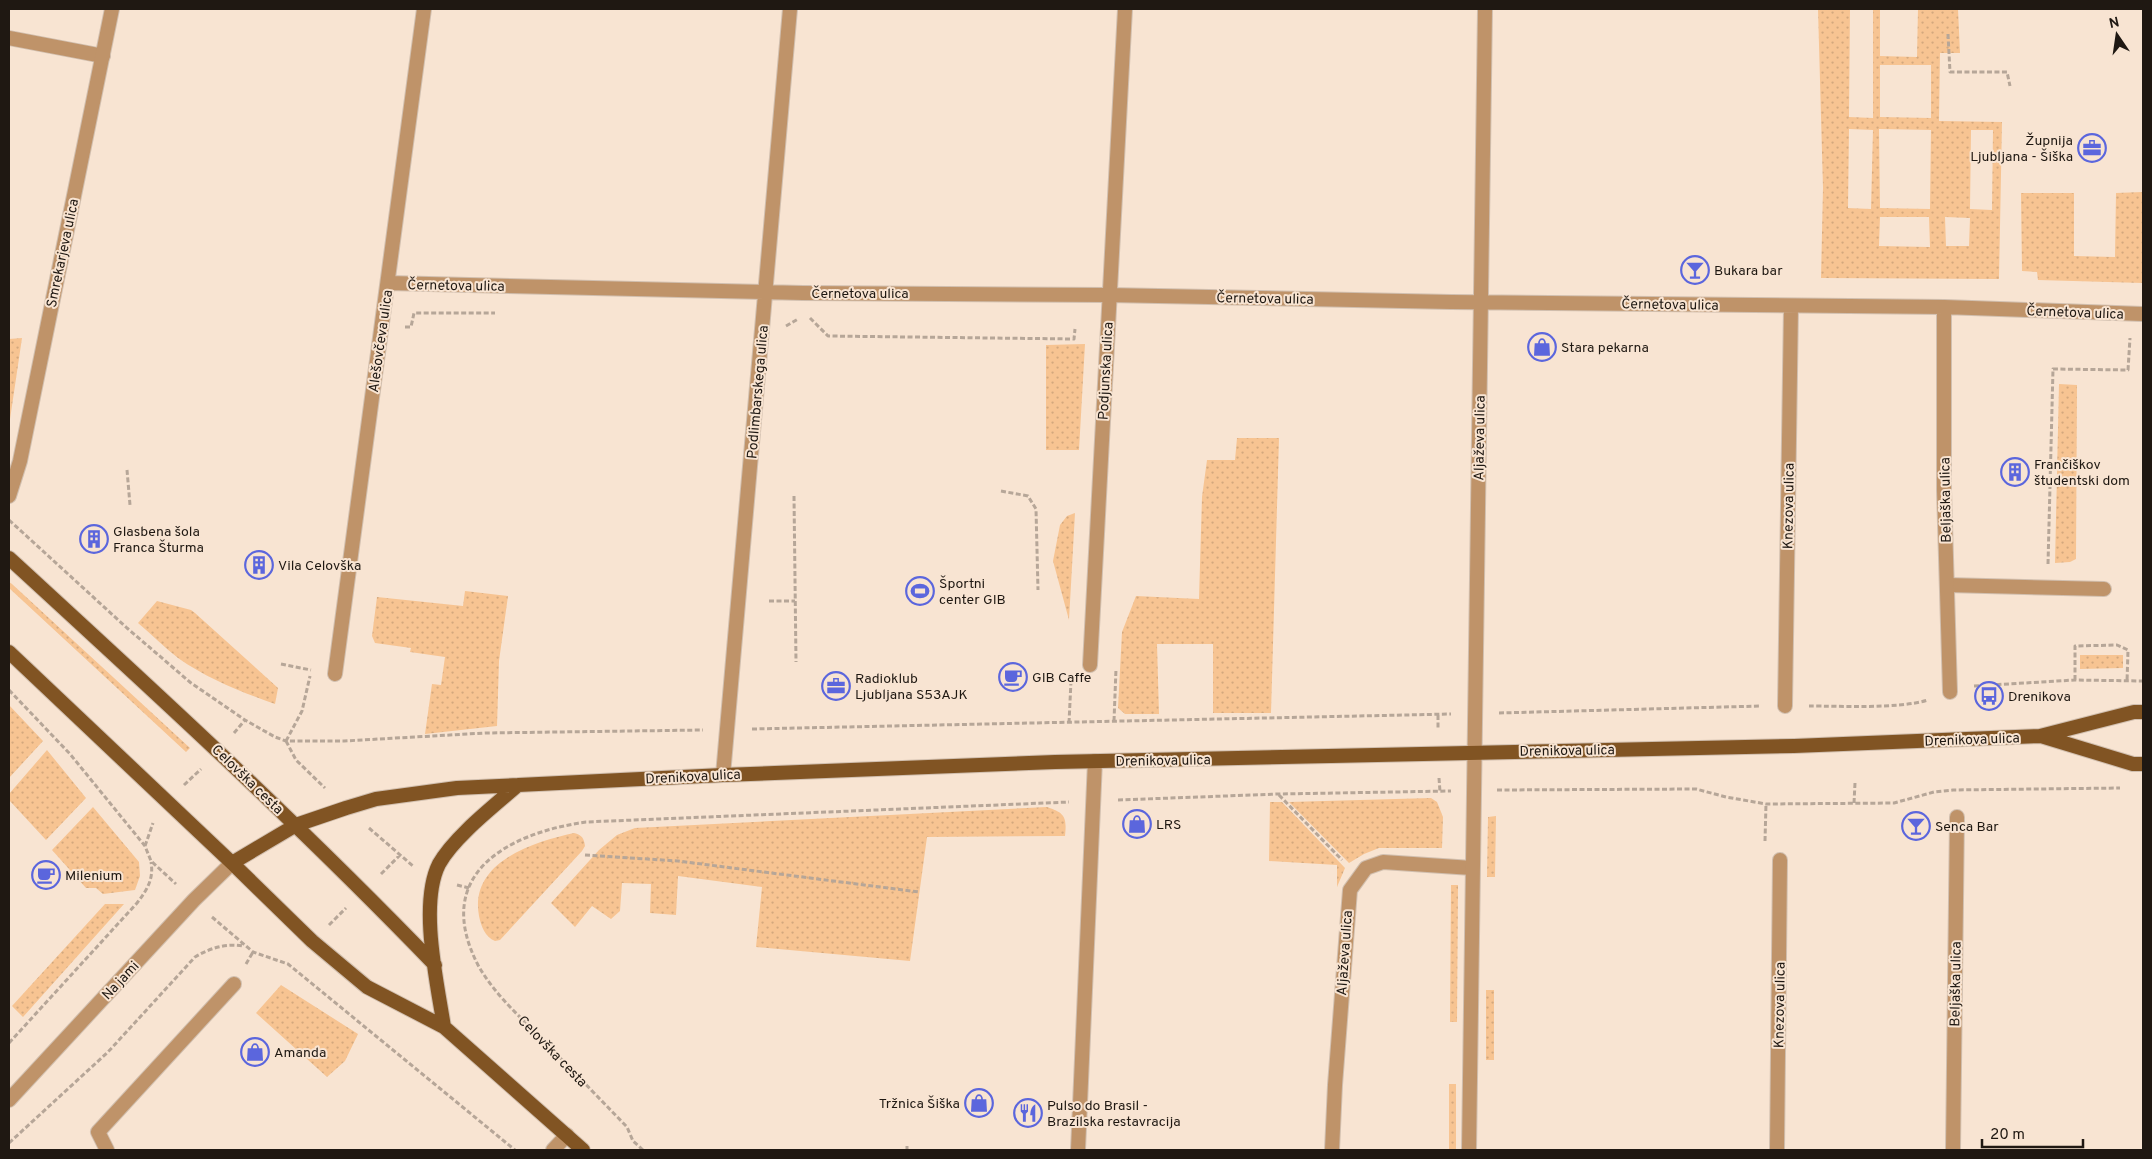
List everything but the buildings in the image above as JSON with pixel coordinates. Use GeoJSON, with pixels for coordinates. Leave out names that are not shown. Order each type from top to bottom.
{"type":"FeatureCollection","features":[{"type":"Feature","properties":{"kind":"main road","name":"Celovška cesta"},"geometry":{"type":"LineString","coordinates":[[9,558],[219,750],[363,891],[435,965]]}},
{"type":"Feature","properties":{"kind":"main road"},"geometry":{"type":"LineString","coordinates":[[9,652],[232,862],[312,941],[367,987],[444,1027],[583,1150]]}},
{"type":"Feature","properties":{"kind":"main road","name":"Drenikova ulica"},"geometry":{"type":"LineString","coordinates":[[232,862],[296,825],[376,799],[438,790],[723,775],[1095,761],[1794,746],[2040,736],[2134,712],[2143,712]]}},
{"type":"Feature","properties":{"kind":"main road","name":"Drenikova ulica"},"geometry":{"type":"LineString","coordinates":[[2040,736],[2133,764],[2143,764]]}},
{"type":"Feature","properties":{"kind":"main road"},"geometry":{"type":"LineString","coordinates":[[444,1027],[429,904],[434,878],[440,863],[455,843],[518,785]]}},
{"type":"Feature","properties":{"kind":"street","name":"Smrekarjeva ulica"},"geometry":{"type":"LineString","coordinates":[[9,496],[20,460],[112,9]]}},
{"type":"Feature","properties":{"kind":"street","name":"Alešovčeva ulica"},"geometry":{"type":"LineString","coordinates":[[336,674],[424,9]]}},
{"type":"Feature","properties":{"kind":"street","name":"Podlimbarskega ulica"},"geometry":{"type":"LineString","coordinates":[[723,775],[790,9]]}},
{"type":"Feature","properties":{"kind":"street","name":"Podjunska ulica"},"geometry":{"type":"LineString","coordinates":[[1090,665],[1108,295],[1125,9]]}},
{"type":"Feature","properties":{"kind":"street","name":"Aljaževa ulica"},"geometry":{"type":"LineString","coordinates":[[1469,1150],[1485,9]]}},
{"type":"Feature","properties":{"kind":"street"},"geometry":{"type":"LineString","coordinates":[[9,38],[102,56]]}},
{"type":"Feature","properties":{"kind":"street","name":"Černetova ulica"},"geometry":{"type":"LineString","coordinates":[[388,283],[766,292],[1944,307],[2143,314]]}},
{"type":"Feature","properties":{"kind":"street","name":"Knezova ulica"},"geometry":{"type":"LineString","coordinates":[[1785,706],[1791,306]]}},
{"type":"Feature","properties":{"kind":"street","name":"Beljaška ulica"},"geometry":{"type":"LineString","coordinates":[[1944,307],[1950,692]]}},
{"type":"Feature","properties":{"kind":"street"},"geometry":{"type":"LineString","coordinates":[[1947,585],[2104,588]]}},
{"type":"Feature","properties":{"kind":"street","name":"Drenikova ulica"},"geometry":{"type":"LineString","coordinates":[[1078,1150],[1095,801],[1095,761]]}},
{"type":"Feature","properties":{"kind":"street","name":"Beljaška ulica"},"geometry":{"type":"LineString","coordinates":[[1952,1150],[1957,817]]}},
{"type":"Feature","properties":{"kind":"street","name":"Knezova ulica"},"geometry":{"type":"LineString","coordinates":[[1777,1150],[1780,860]]}},
{"type":"Feature","properties":{"kind":"street","name":"Na jami"},"geometry":{"type":"LineString","coordinates":[[9,1100],[194,900],[232,862]]}},
{"type":"Feature","properties":{"kind":"street"},"geometry":{"type":"LineString","coordinates":[[1358,877],[1366,868],[1383,862],[1472,868]]}},
{"type":"Feature","properties":{"kind":"street","name":"Aljaževa ulica"},"geometry":{"type":"LineString","coordinates":[[1332,1150],[1347,909],[1350,890],[1358,877]]}},
{"type":"Feature","properties":{"kind":"street"},"geometry":{"type":"LineString","coordinates":[[106,1150],[98,1132],[234,984]]}},
{"type":"Feature","properties":{"kind":"street"},"geometry":{"type":"LineString","coordinates":[[553,1150],[567,1136]]}},
{"type":"Feature","properties":{"kind":"path"},"geometry":{"type":"LineString","coordinates":[[1948,34],[1950,72],[2007,72],[2010,86]]}},
{"type":"Feature","properties":{"kind":"path"},"geometry":{"type":"LineString","coordinates":[[382,324],[411,328],[414,314],[500,312]]}},
{"type":"Feature","properties":{"kind":"path"},"geometry":{"type":"LineString","coordinates":[[802,316],[808,316],[828,336],[1074,339],[1075,329]]}},
{"type":"Feature","properties":{"kind":"path"},"geometry":{"type":"LineString","coordinates":[[2047,587],[2053,369],[2128,370],[2130,338]]}},
{"type":"Feature","properties":{"kind":"path"},"geometry":{"type":"LineString","coordinates":[[127,470],[130,505]]}},
{"type":"Feature","properties":{"kind":"path"},"geometry":{"type":"LineString","coordinates":[[1001,491],[1028,496],[1036,509],[1038,590]]}},
{"type":"Feature","properties":{"kind":"path"},"geometry":{"type":"LineString","coordinates":[[794,496],[796,662]]}},
{"type":"Feature","properties":{"kind":"path"},"geometry":{"type":"LineString","coordinates":[[9,520],[191,683],[245,720],[286,741],[344,741],[486,734],[702,730]]}},
{"type":"Feature","properties":{"kind":"path"},"geometry":{"type":"LineString","coordinates":[[769,601],[796,601]]}},
{"type":"Feature","properties":{"kind":"path"},"geometry":{"type":"LineString","coordinates":[[2075,680],[2075,646],[2117,645],[2128,650],[2127,682]]}},
{"type":"Feature","properties":{"kind":"path"},"geometry":{"type":"LineString","coordinates":[[281,664],[336,674]]}},
{"type":"Feature","properties":{"kind":"path"},"geometry":{"type":"LineString","coordinates":[[1069,723],[1071,680],[1090,665]]}},
{"type":"Feature","properties":{"kind":"path"},"geometry":{"type":"LineString","coordinates":[[286,741],[302,711],[311,670]]}},
{"type":"Feature","properties":{"kind":"path"},"geometry":{"type":"LineString","coordinates":[[1498,713],[1919,702],[1972,686],[2075,680],[2143,681]]}},
{"type":"Feature","properties":{"kind":"path"},"geometry":{"type":"LineString","coordinates":[[1988,685],[1990,706]]}},
{"type":"Feature","properties":{"kind":"path"},"geometry":{"type":"LineString","coordinates":[[9,690],[70,754],[145,846],[151,861],[153,874],[150,883],[136,903],[9,1043]]}},
{"type":"Feature","properties":{"kind":"path"},"geometry":{"type":"LineString","coordinates":[[755,729],[1452,714]]}},
{"type":"Feature","properties":{"kind":"path"},"geometry":{"type":"LineString","coordinates":[[145,846],[156,816],[245,720]]}},
{"type":"Feature","properties":{"kind":"path"},"geometry":{"type":"LineString","coordinates":[[286,741],[296,760]]}},
{"type":"Feature","properties":{"kind":"path"},"geometry":{"type":"LineString","coordinates":[[1854,803],[1855,783]]}},
{"type":"Feature","properties":{"kind":"path"},"geometry":{"type":"LineString","coordinates":[[1498,790],[1696,789],[1726,797],[1766,804],[1894,803],[1934,792],[1953,790],[2124,788]]}},
{"type":"Feature","properties":{"kind":"path"},"geometry":{"type":"LineString","coordinates":[[1095,801],[1278,794],[1449,791]]}},
{"type":"Feature","properties":{"kind":"path"},"geometry":{"type":"LineString","coordinates":[[1278,794],[1358,877]]}},
{"type":"Feature","properties":{"kind":"path","name":"Celovška cesta"},"geometry":{"type":"LineString","coordinates":[[643,1150],[633,1141],[627,1128],[500,996],[478,965],[467,934],[465,908],[472,879],[482,864],[499,852],[533,834],[579,823],[1095,801]]}},
{"type":"Feature","properties":{"kind":"path"},"geometry":{"type":"LineString","coordinates":[[1765,850],[1766,804]]}},
{"type":"Feature","properties":{"kind":"path"},"geometry":{"type":"LineString","coordinates":[[312,941],[400,855],[384,841]]}},
{"type":"Feature","properties":{"kind":"path"},"geometry":{"type":"LineString","coordinates":[[584,855],[678,860],[918,892]]}},
{"type":"Feature","properties":{"kind":"path"},"geometry":{"type":"LineString","coordinates":[[151,861],[164,872]]}},
{"type":"Feature","properties":{"kind":"path"},"geometry":{"type":"LineString","coordinates":[[223,927],[253,952],[288,964],[515,1150]]}},
{"type":"Feature","properties":{"kind":"path"},"geometry":{"type":"LineString","coordinates":[[9,1143],[108,1052],[195,957],[203,952],[225,945],[245,946]]}},
{"type":"Feature","properties":{"kind":"shaded area"},"geometry":{"type":"Polygon","coordinates":[[[1818,9],[1850,9],[1849,117],[1873,118],[1873,9],[1880,9],[1880,56],[1917,57],[1918,9],[1958,9],[1960,53],[1940,53],[1939,121],[2002,122],[1999,279],[1821,278],[1823,188],[1818,9]],[[1880,65],[1880,117],[1931,118],[1931,65],[1880,65]],[[1849,129],[1848,208],[1871,209],[1873,130],[1849,129]],[[1879,129],[1880,208],[1930,209],[1931,130],[1879,129]],[[1971,130],[1970,209],[1992,210],[1993,130],[1971,130]],[[1880,217],[1879,246],[1930,247],[1929,217],[1880,217]],[[1945,217],[1946,246],[1969,246],[1970,218],[1945,217]]]}},
{"type":"Feature","properties":{"kind":"shaded area"},"geometry":{"type":"Polygon","coordinates":[[[2143,192],[2143,283],[2038,280],[2037,272],[2022,271],[2021,193],[2074,193],[2074,256],[2115,257],[2116,193],[2143,192]]]}},
{"type":"Feature","properties":{"kind":"shaded area"},"geometry":{"type":"Polygon","coordinates":[[[22,338],[9,426],[9,339],[22,338]]]}},
{"type":"Feature","properties":{"kind":"shaded area"},"geometry":{"type":"Polygon","coordinates":[[[1085,344],[1079,450],[1046,450],[1046,345],[1085,344]]]}},
{"type":"Feature","properties":{"kind":"shaded area"},"geometry":{"type":"Polygon","coordinates":[[[2059,384],[2077,385],[2076,559],[2070,562],[2055,563],[2059,384]]]}},
{"type":"Feature","properties":{"kind":"shaded area"},"geometry":{"type":"Polygon","coordinates":[[[1237,438],[1279,438],[1271,713],[1213,713],[1213,644],[1157,644],[1159,714],[1125,714],[1118,708],[1122,632],[1136,596],[1199,599],[1202,497],[1207,460],[1235,460],[1237,438]]]}},
{"type":"Feature","properties":{"kind":"shaded area"},"geometry":{"type":"Polygon","coordinates":[[[1075,513],[1069,620],[1053,561],[1060,525],[1067,516],[1075,513]]]}},
{"type":"Feature","properties":{"kind":"shaded area"},"geometry":{"type":"Polygon","coordinates":[[[9,582],[190,748],[186,752],[9,588],[9,582]]]}},
{"type":"Feature","properties":{"kind":"shaded area"},"geometry":{"type":"Polygon","coordinates":[[[465,591],[508,596],[499,661],[497,726],[425,734],[432,684],[441,685],[445,657],[410,652],[411,648],[375,643],[372,636],[377,597],[463,606],[465,591]]]}},
{"type":"Feature","properties":{"kind":"shaded area"},"geometry":{"type":"Polygon","coordinates":[[[157,601],[191,610],[195,613],[278,688],[275,704],[213,679],[178,658],[138,623],[157,601]]]}},
{"type":"Feature","properties":{"kind":"shaded area"},"geometry":{"type":"Polygon","coordinates":[[[2080,655],[2123,655],[2123,668],[2080,669],[2080,655]]]}},
{"type":"Feature","properties":{"kind":"shaded area"},"geometry":{"type":"Polygon","coordinates":[[[9,705],[43,741],[9,778],[9,705]]]}},
{"type":"Feature","properties":{"kind":"shaded area"},"geometry":{"type":"Polygon","coordinates":[[[47,750],[86,798],[46,840],[9,800],[9,794],[47,750]]]}},
{"type":"Feature","properties":{"kind":"shaded area"},"geometry":{"type":"Polygon","coordinates":[[[1431,798],[1437,802],[1443,817],[1442,848],[1379,848],[1349,863],[1289,802],[1431,798]]]}},
{"type":"Feature","properties":{"kind":"shaded area"},"geometry":{"type":"Polygon","coordinates":[[[1270,802],[1282,802],[1345,868],[1337,887],[1337,865],[1269,861],[1270,802]]]}},
{"type":"Feature","properties":{"kind":"shaded area"},"geometry":{"type":"Polygon","coordinates":[[[93,807],[139,862],[140,876],[135,890],[103,894],[96,888],[86,888],[52,850],[93,807]]]}},
{"type":"Feature","properties":{"kind":"shaded area"},"geometry":{"type":"Polygon","coordinates":[[[1047,807],[1058,811],[1064,817],[1066,824],[1065,836],[927,837],[910,961],[756,947],[762,887],[678,876],[676,915],[650,913],[651,884],[622,883],[620,911],[611,919],[592,906],[575,927],[551,903],[599,850],[617,835],[635,828],[1047,807]]]}},
{"type":"Feature","properties":{"kind":"shaded area"},"geometry":{"type":"Polygon","coordinates":[[[1496,816],[1495,877],[1487,877],[1488,817],[1496,816]]]}},
{"type":"Feature","properties":{"kind":"shaded area"},"geometry":{"type":"Polygon","coordinates":[[[574,833],[583,839],[585,846],[582,851],[500,940],[495,941],[492,939],[486,934],[481,924],[479,897],[484,882],[494,868],[523,849],[540,842],[574,833]]]}},
{"type":"Feature","properties":{"kind":"shaded area"},"geometry":{"type":"Polygon","coordinates":[[[1451,885],[1458,885],[1457,1022],[1450,1022],[1451,885]]]}},
{"type":"Feature","properties":{"kind":"shaded area"},"geometry":{"type":"Polygon","coordinates":[[[105,904],[124,904],[23,1017],[12,1006],[105,904]]]}},
{"type":"Feature","properties":{"kind":"shaded area"},"geometry":{"type":"Polygon","coordinates":[[[281,985],[358,1034],[345,1061],[327,1077],[256,1013],[281,985]]]}},
{"type":"Feature","properties":{"kind":"shaded area"},"geometry":{"type":"Polygon","coordinates":[[[1486,990],[1494,990],[1494,1060],[1486,1060],[1486,990]]]}},
{"type":"Feature","properties":{"kind":"shaded area"},"geometry":{"type":"Polygon","coordinates":[[[1449,1084],[1456,1084],[1456,1150],[1449,1150],[1449,1084]]]}},
{"type":"Feature","properties":{"kind":"place","name":"Župnija Ljubljana - Šiška"},"geometry":{"type":"Point","coordinates":[2092,148]}},
{"type":"Feature","properties":{"kind":"place","name":"Bukara bar"},"geometry":{"type":"Point","coordinates":[1695,270]}},
{"type":"Feature","properties":{"kind":"place","name":"Stara pekarna"},"geometry":{"type":"Point","coordinates":[1542,347]}},
{"type":"Feature","properties":{"kind":"place","name":"Frančiškov študentski dom"},"geometry":{"type":"Point","coordinates":[2015,472]}},
{"type":"Feature","properties":{"kind":"place","name":"Glasbena šola Franca Šturma"},"geometry":{"type":"Point","coordinates":[94,539]}},
{"type":"Feature","properties":{"kind":"place","name":"Vila Celovška"},"geometry":{"type":"Point","coordinates":[259,565]}},
{"type":"Feature","properties":{"kind":"place","name":"Športni center GIB"},"geometry":{"type":"Point","coordinates":[920,591]}},
{"type":"Feature","properties":{"kind":"place","name":"GIB Caffe"},"geometry":{"type":"Point","coordinates":[1013,677]}},
{"type":"Feature","properties":{"kind":"place","name":"Radioklub Ljubljana S53AJK"},"geometry":{"type":"Point","coordinates":[836,686]}},
{"type":"Feature","properties":{"kind":"place","name":"Drenikova"},"geometry":{"type":"Point","coordinates":[1989,696]}},
{"type":"Feature","properties":{"kind":"place","name":"LRS"},"geometry":{"type":"Point","coordinates":[1137,824]}},
{"type":"Feature","properties":{"kind":"place","name":"Senca Bar"},"geometry":{"type":"Point","coordinates":[1916,826]}},
{"type":"Feature","properties":{"kind":"place","name":"Milenium"},"geometry":{"type":"Point","coordinates":[46,875]}},
{"type":"Feature","properties":{"kind":"place","name":"Amanda"},"geometry":{"type":"Point","coordinates":[255,1052]}},
{"type":"Feature","properties":{"kind":"place","name":"Tržnica Šiška"},"geometry":{"type":"Point","coordinates":[979,1103]}},
{"type":"Feature","properties":{"kind":"place","name":"Pulso do Brasil - Brazilska restavracija"},"geometry":{"type":"Point","coordinates":[1028,1113]}}]}
